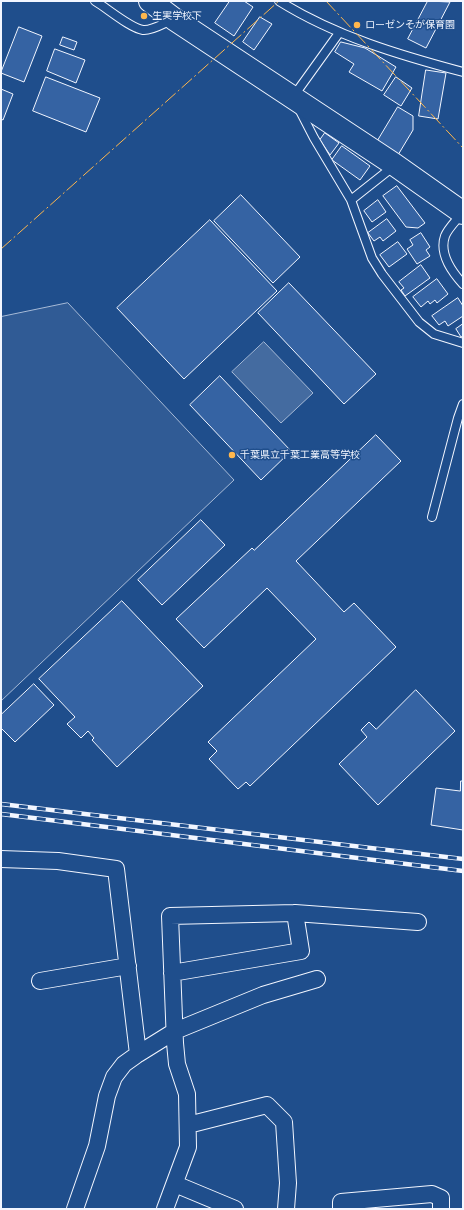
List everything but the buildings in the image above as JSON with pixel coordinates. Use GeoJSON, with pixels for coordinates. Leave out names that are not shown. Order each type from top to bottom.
{"type":"FeatureCollection","features":[{"type":"Feature","properties":{"kind":"street"},"geometry":{"type":"LineString","coordinates":[[150,1],[174,19],[395,165],[463,212]]}},
{"type":"Feature","properties":{"kind":"street"},"geometry":{"type":"LineString","coordinates":[[1,859],[58,861],[116,870],[138,1054]]}},
{"type":"Feature","properties":{"kind":"street"},"geometry":{"type":"LineString","coordinates":[[166,1209],[188,1147],[187,1094],[177,1064],[170,916],[295,913],[418,922]]}},
{"type":"Feature","properties":{"kind":"street"},"geometry":{"type":"LineString","coordinates":[[172,973],[301,951],[295,913]]}},
{"type":"Feature","properties":{"kind":"street"},"geometry":{"type":"LineString","coordinates":[[40,981],[128,966]]}},
{"type":"Feature","properties":{"kind":"street"},"geometry":{"type":"LineString","coordinates":[[75,1209],[97,1146],[107,1096],[114,1078],[124,1064],[175,1030],[262,995],[317,979]]}},
{"type":"Feature","properties":{"kind":"street"},"geometry":{"type":"LineString","coordinates":[[188,1124],[267,1105],[284,1122],[288,1183],[286,1209]]}},
{"type":"Feature","properties":{"kind":"street"},"geometry":{"type":"LineString","coordinates":[[175,1184],[235,1209]]}},
{"type":"Feature","properties":{"kind":"street"},"geometry":{"type":"LineString","coordinates":[[341,1209],[341,1202],[432,1194],[441,1198],[441,1209]]}},
{"type":"Feature","properties":{"kind":"lane"},"geometry":{"type":"LineString","coordinates":[[95,1],[130,24],[143,30],[174,19]]}},
{"type":"Feature","properties":{"kind":"lane"},"geometry":{"type":"LineString","coordinates":[[278,1],[339,33],[413,59],[463,72]]}},
{"type":"Feature","properties":{"kind":"lane"},"geometry":{"type":"LineString","coordinates":[[339,33],[292,97],[314,138],[351,200],[372,258],[382,274],[420,322],[434,334],[463,343]]}},
{"type":"Feature","properties":{"kind":"lane"},"geometry":{"type":"LineString","coordinates":[[351,200],[395,165]]}},
{"type":"Feature","properties":{"kind":"lane"},"geometry":{"type":"LineString","coordinates":[[463,212],[445,235],[443,246],[446,259],[451,270],[463,284]]}},
{"type":"Feature","properties":{"kind":"lane"},"geometry":{"type":"LineString","coordinates":[[432,517],[463,404]]}},
{"type":"Feature","properties":{"kind":"shaded area"},"geometry":{"type":"Polygon","coordinates":[[[68,303],[234,480],[1,701],[1,317],[68,303]]]}},
{"type":"Feature","properties":{"kind":"shaded area"},"geometry":{"type":"Polygon","coordinates":[[[264,342],[313,393],[281,423],[232,372],[264,342]]]}},
{"type":"Feature","properties":{"kind":"railway"},"geometry":{"type":"LineString","coordinates":[[1,804],[463,859]]}},
{"type":"Feature","properties":{"kind":"railway"},"geometry":{"type":"LineString","coordinates":[[1,814],[463,871]]}},
{"type":"Feature","properties":{"kind":"power"},"geometry":{"type":"LineString","coordinates":[[1,249],[279,1]]}},
{"type":"Feature","properties":{"kind":"power"},"geometry":{"type":"LineString","coordinates":[[326,1],[463,148]]}},
{"type":"Feature","properties":{"kind":"place","name":"生実学校下"},"geometry":{"type":"Point","coordinates":[144,16]}},
{"type":"Feature","properties":{"kind":"place","name":"ローゼンそが保育園"},"geometry":{"type":"Point","coordinates":[357,25]}},
{"type":"Feature","properties":{"kind":"place","name":"千葉県立千葉工業高等学校"},"geometry":{"type":"Point","coordinates":[232,455]}}]}
